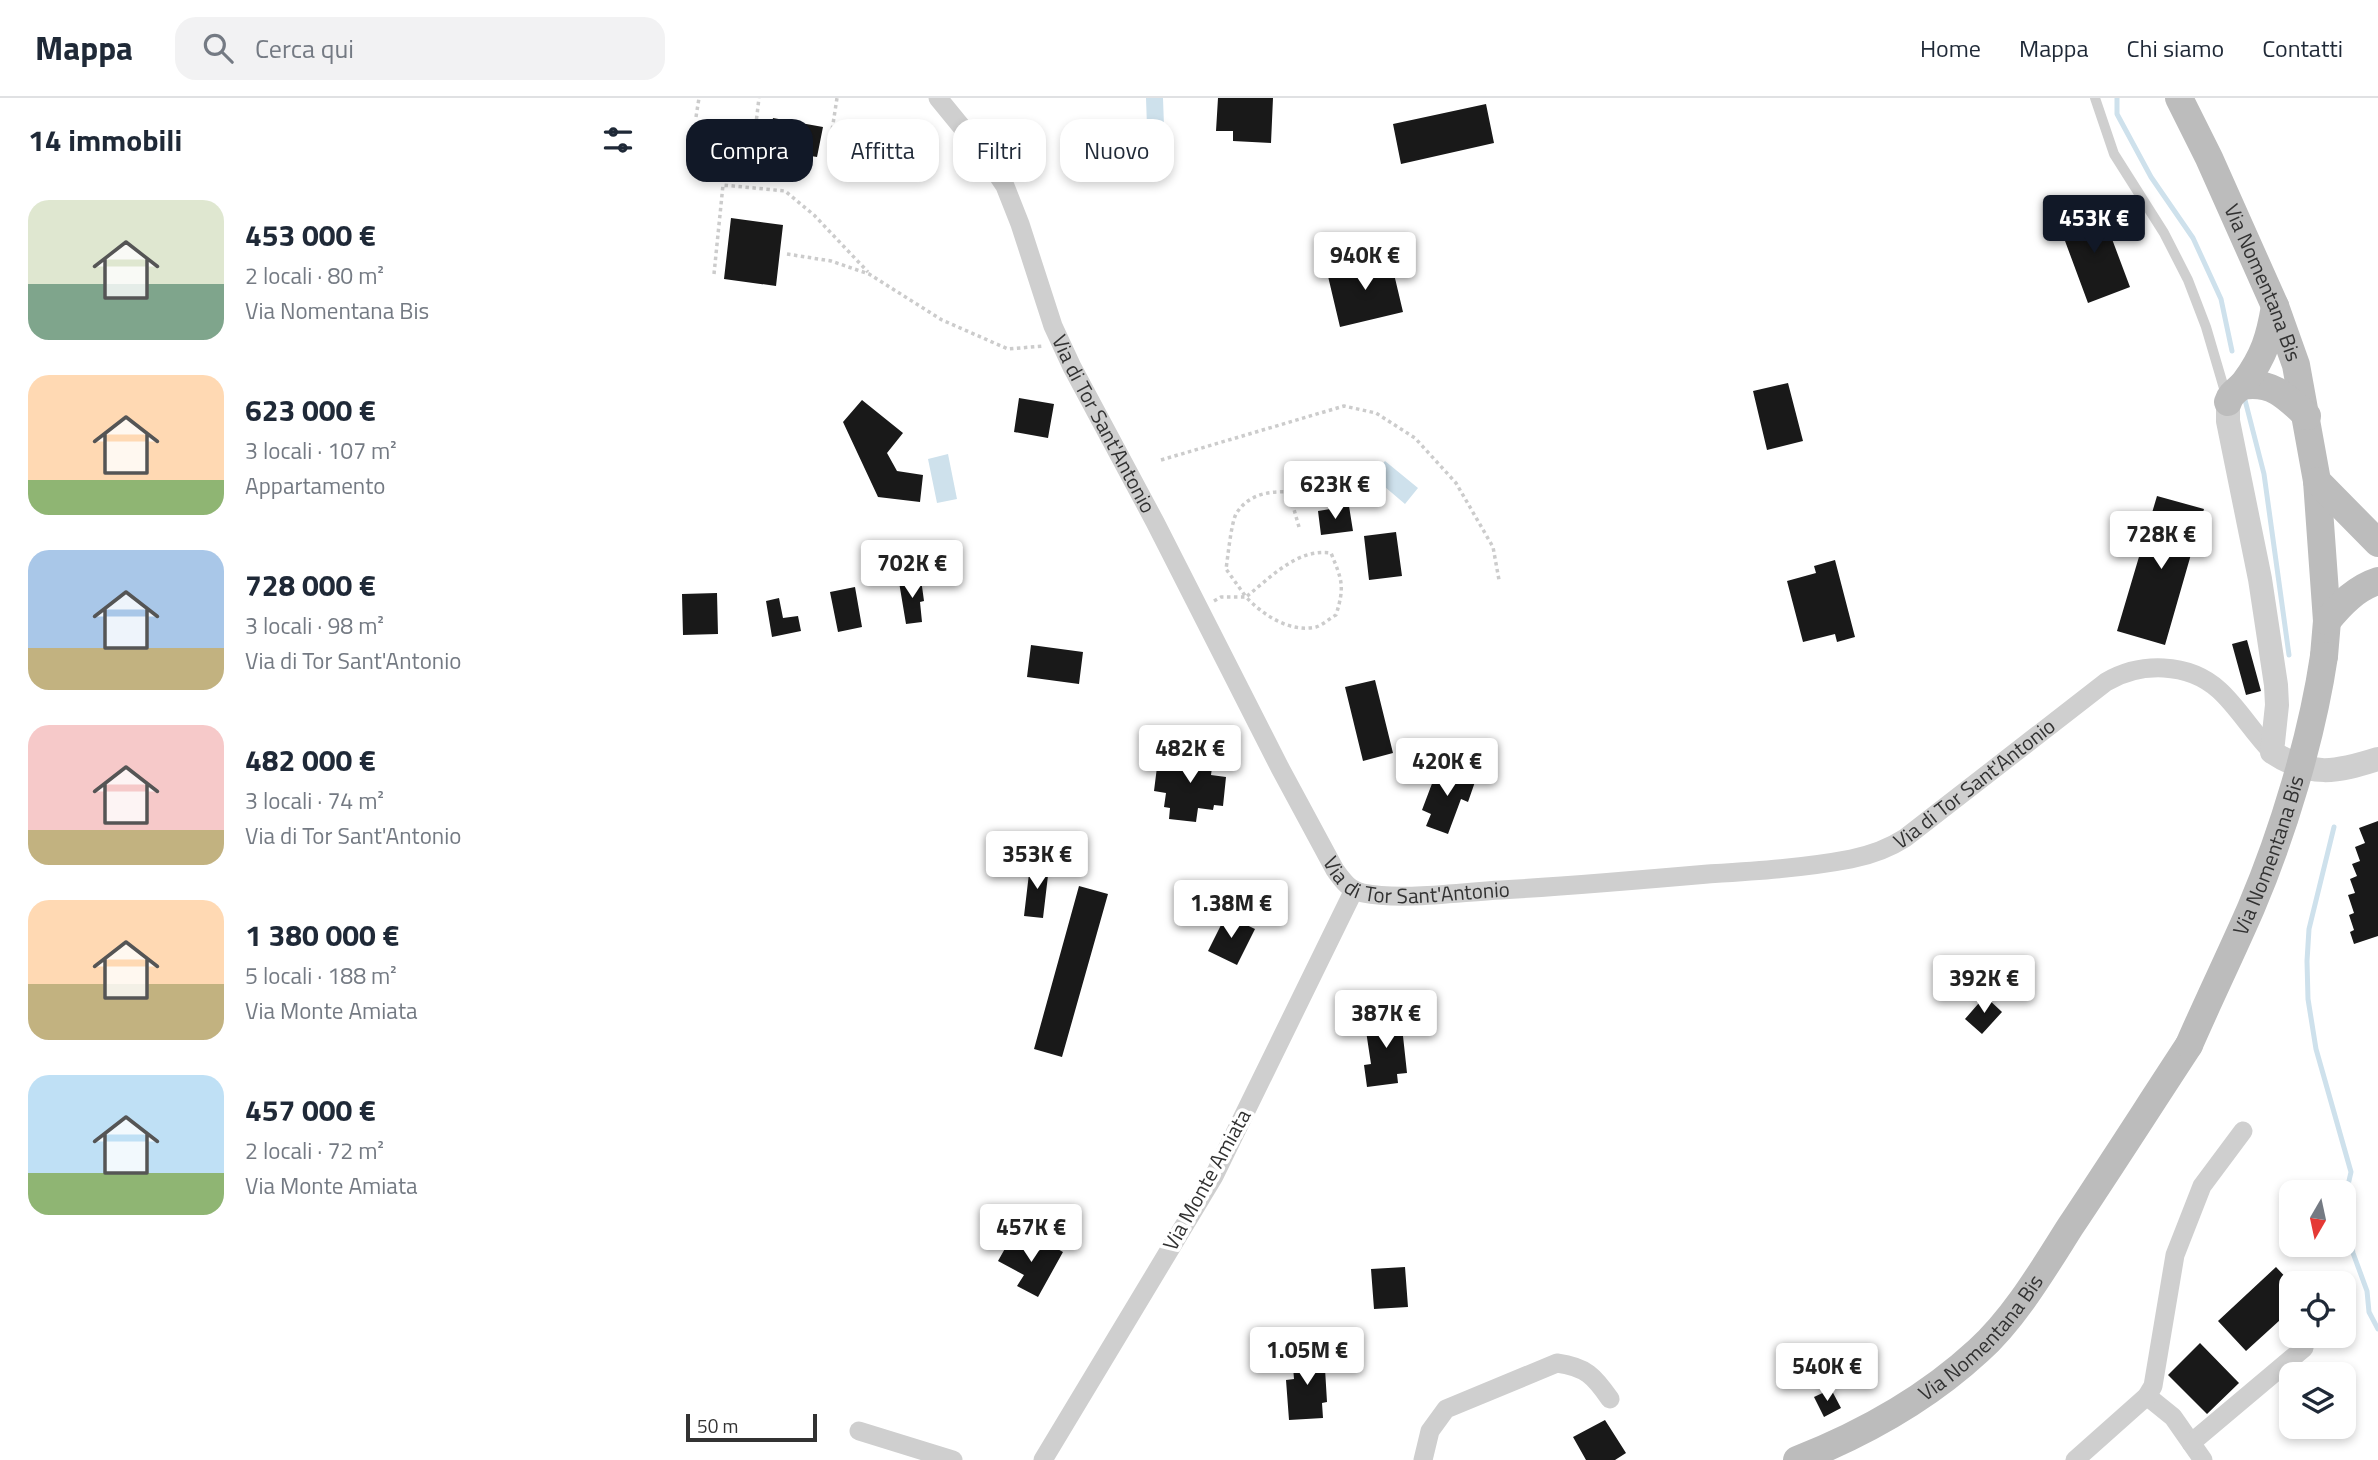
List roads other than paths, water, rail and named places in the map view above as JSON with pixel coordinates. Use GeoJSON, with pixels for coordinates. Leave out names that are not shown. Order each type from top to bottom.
{"type":"FeatureCollection","features":[{"type":"Feature","properties":{"kind":"main road","name":"Via Nomentana Bis"},"geometry":{"type":"LineString","coordinates":[[1797,1460],[1890,1416],[1937,1385],[1980,1350],[2037,1279],[2189,1045],[2252,906],[2290,801],[2313,710],[2324,656],[2327,621],[2317,481],[2307,416],[2290,343],[2209,158],[2179,98]]}},
{"type":"Feature","properties":{"kind":"main road"},"geometry":{"type":"LineString","coordinates":[[2235,394],[2268,344],[2275,306]]}},
{"type":"Feature","properties":{"kind":"main road"},"geometry":{"type":"LineString","coordinates":[[2235,394],[2261,384],[2276,390],[2307,416]]}},
{"type":"Feature","properties":{"kind":"main road"},"geometry":{"type":"LineString","coordinates":[[2317,481],[2378,543]]}},
{"type":"Feature","properties":{"kind":"main road"},"geometry":{"type":"LineString","coordinates":[[2327,621],[2349,597],[2378,581]]}},
{"type":"Feature","properties":{"kind":"street","name":"Via di Tor Sant'Antonio"},"geometry":{"type":"LineString","coordinates":[[938,98],[983,153],[1005,186],[1061,346],[1335,870],[1354,890],[1390,895],[1567,886],[1751,871],[1834,862],[1868,855],[1882,851],[1905,838],[2106,682],[2138,669],[2177,670],[2207,681],[2218,689],[2272,752],[2295,765],[2324,771],[2343,769],[2378,759]]}},
{"type":"Feature","properties":{"kind":"street"},"geometry":{"type":"LineString","coordinates":[[2235,394],[2228,421],[2260,579],[2276,685],[2277,705],[2272,752]]}},
{"type":"Feature","properties":{"kind":"street","name":"Via Monte Amiata"},"geometry":{"type":"LineString","coordinates":[[1043,1460],[1214,1176],[1354,890]]}},
{"type":"Feature","properties":{"kind":"street"},"geometry":{"type":"LineString","coordinates":[[2075,1460],[2147,1396],[2153,1386],[2175,1255],[2202,1186],[2243,1131]]}},
{"type":"Feature","properties":{"kind":"street"},"geometry":{"type":"LineString","coordinates":[[2191,1443],[2304,1349]]}},
{"type":"Feature","properties":{"kind":"street"},"geometry":{"type":"LineString","coordinates":[[1423,1460],[1430,1431],[1446,1409],[1557,1363],[1574,1365],[1595,1377],[1610,1399]]}},
{"type":"Feature","properties":{"kind":"street"},"geometry":{"type":"LineString","coordinates":[[2147,1396],[2173,1417],[2203,1460]]}},
{"type":"Feature","properties":{"kind":"street"},"geometry":{"type":"LineString","coordinates":[[859,1431],[953,1460]]}},
{"type":"Feature","properties":{"kind":"lane"},"geometry":{"type":"LineString","coordinates":[[2095,98],[2114,153],[2164,233],[2188,280],[2235,394]]}},
{"type":"Feature","properties":{"kind":"water"},"geometry":{"type":"Polygon","coordinates":[[[1146,98],[1163,98],[1164,119],[1147,119],[1146,98]]]}},
{"type":"Feature","properties":{"kind":"water"},"geometry":{"type":"Polygon","coordinates":[[[948,454],[957,499],[937,503],[928,459],[948,454]]]}},
{"type":"Feature","properties":{"kind":"water"},"geometry":{"type":"Polygon","coordinates":[[[1385,461],[1418,488],[1405,504],[1372,476],[1385,461]]]}},
{"type":"Feature","properties":{"kind":"water"},"geometry":{"type":"Polygon","coordinates":[[[1447,746],[1477,757],[1472,770],[1442,759],[1447,746]]]}},
{"type":"Feature","properties":{"kind":"waterway"},"geometry":{"type":"LineString","coordinates":[[2117,98],[2117,114],[2151,177],[2193,238],[2221,299],[2232,351]]}},
{"type":"Feature","properties":{"kind":"waterway"},"geometry":{"type":"LineString","coordinates":[[2245,400],[2264,474],[2289,655]]}},
{"type":"Feature","properties":{"kind":"waterway"},"geometry":{"type":"LineString","coordinates":[[2334,827],[2309,929],[2308,999],[2316,1049],[2351,1172],[2349,1180]]}},
{"type":"Feature","properties":{"kind":"waterway"},"geometry":{"type":"LineString","coordinates":[[2354,1257],[2367,1291],[2369,1312],[2378,1329]]}}]}
